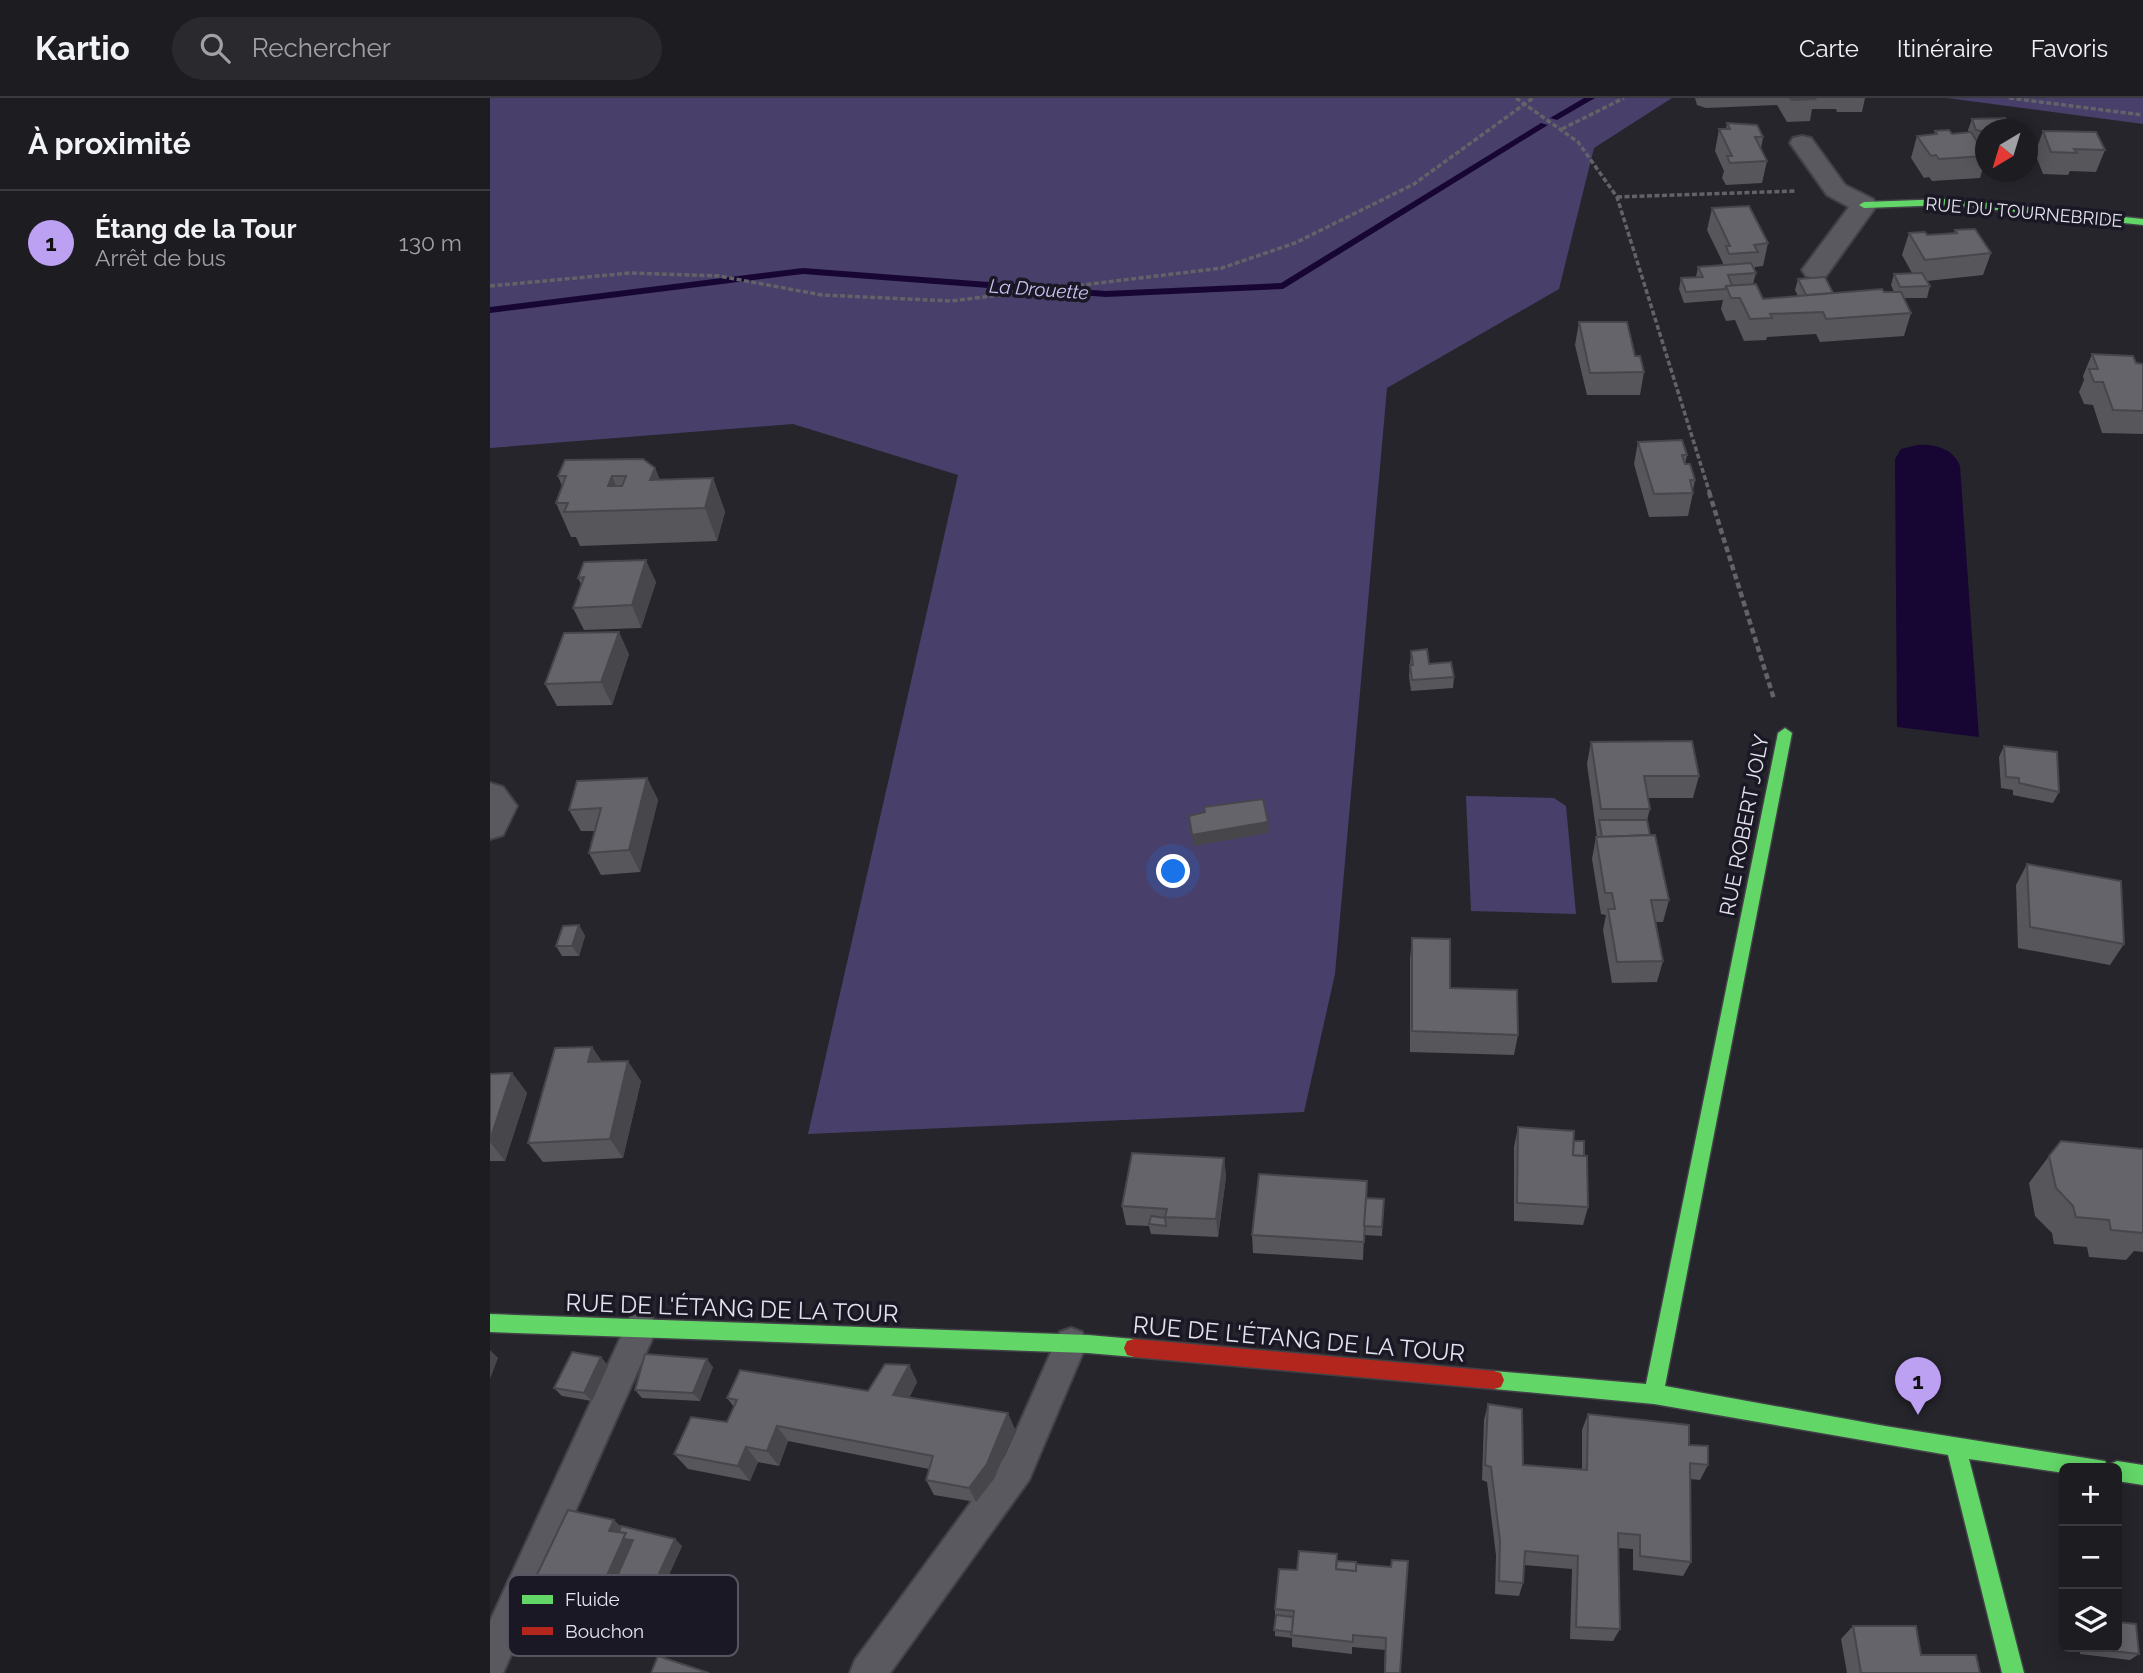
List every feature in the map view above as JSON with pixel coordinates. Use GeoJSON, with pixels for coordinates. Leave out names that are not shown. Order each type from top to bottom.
{"type":"FeatureCollection","features":[{"type":"Feature","properties":{"kind":"main road","name":"RUE DU TOURNEBRIDE"},"geometry":{"type":"LineString","coordinates":[[1864,205],[1948,202],[2143,222]]}},
{"type":"Feature","properties":{"kind":"main road","name":"RUE ROBERT JOLY"},"geometry":{"type":"LineString","coordinates":[[1654,1394],[1785,733]]}},
{"type":"Feature","properties":{"kind":"main road","name":"RUE DE L'ÉTANG DE LA TOUR"},"geometry":{"type":"LineString","coordinates":[[490,1323],[1071,1343],[1654,1394],[1956,1447],[2064,1463]]}},
{"type":"Feature","properties":{"kind":"main road"},"geometry":{"type":"LineString","coordinates":[[1956,1447],[2013,1673]]}},
{"type":"Feature","properties":{"kind":"main road"},"geometry":{"type":"LineString","coordinates":[[2122,1472],[2143,1475]]}},
{"type":"Feature","properties":{"kind":"street"},"geometry":{"type":"LineString","coordinates":[[1802,143],[1836,190],[1864,205],[1816,270]]}},
{"type":"Feature","properties":{"kind":"street"},"geometry":{"type":"LineString","coordinates":[[490,797],[498,806],[490,825]]}},
{"type":"Feature","properties":{"kind":"lane"},"geometry":{"type":"LineString","coordinates":[[529,1575],[641,1328]]}},
{"type":"Feature","properties":{"kind":"lane"},"geometry":{"type":"LineString","coordinates":[[868,1673],[1017,1468],[1071,1343]]}},
{"type":"Feature","properties":{"kind":"lane"},"geometry":{"type":"LineString","coordinates":[[490,1661],[508,1621]]}},
{"type":"Feature","properties":{"kind":"path","name":"RUE ROBERT JOLY"},"geometry":{"type":"LineString","coordinates":[[1516,98],[1578,142],[1617,197],[1785,733]]}},
{"type":"Feature","properties":{"kind":"path"},"geometry":{"type":"LineString","coordinates":[[490,286],[630,274],[719,276],[822,295],[951,301],[1222,268],[1295,243],[1414,184],[1533,98]]}},
{"type":"Feature","properties":{"kind":"path"},"geometry":{"type":"LineString","coordinates":[[1562,129],[1623,98]]}},
{"type":"Feature","properties":{"kind":"path"},"geometry":{"type":"LineString","coordinates":[[2009,98],[2143,115]]}},
{"type":"Feature","properties":{"kind":"path"},"geometry":{"type":"LineString","coordinates":[[1617,197],[1836,190]]}},
{"type":"Feature","properties":{"kind":"shaded area"},"geometry":{"type":"Polygon","coordinates":[[[490,98],[1672,98],[1594,148],[1559,289],[1387,388],[1335,974],[1304,1112],[808,1134],[958,475],[793,424],[490,448],[490,98]]]}},
{"type":"Feature","properties":{"kind":"shaded area"},"geometry":{"type":"Polygon","coordinates":[[[1947,98],[2143,98],[2143,124],[1947,98]]]}},
{"type":"Feature","properties":{"kind":"shaded area"},"geometry":{"type":"Polygon","coordinates":[[[1917,445],[1942,448],[1953,455],[1960,466],[1979,737],[1897,727],[1895,459],[1901,449],[1917,445]]]}},
{"type":"Feature","properties":{"kind":"shaded area"},"geometry":{"type":"Polygon","coordinates":[[[1466,796],[1554,798],[1566,806],[1576,914],[1471,911],[1466,796]]]}},
{"type":"Feature","properties":{"kind":"building"},"geometry":{"type":"Polygon","coordinates":[[[1790,98],[1814,98],[1815,99],[1792,100],[1790,98]]]}},
{"type":"Feature","properties":{"kind":"building"},"geometry":{"type":"Polygon","coordinates":[[[1727,123],[1757,125],[1763,137],[1755,137],[1767,161],[1730,163],[1727,156],[1732,156],[1719,129],[1730,129],[1727,123]]]}},
{"type":"Feature","properties":{"kind":"building"},"geometry":{"type":"Polygon","coordinates":[[[1949,130],[1952,134],[1971,132],[1975,138],[1975,157],[1939,159],[1936,155],[1931,156],[1917,136],[1937,134],[1935,131],[1949,130]]]}},
{"type":"Feature","properties":{"kind":"building"},"geometry":{"type":"Polygon","coordinates":[[[2043,131],[2096,132],[2105,150],[2074,149],[2077,153],[2051,152],[2043,131]]]}},
{"type":"Feature","properties":{"kind":"building"},"geometry":{"type":"Polygon","coordinates":[[[1749,206],[1768,243],[1754,245],[1758,252],[1729,254],[1726,246],[1730,246],[1712,208],[1749,206]]]}},
{"type":"Feature","properties":{"kind":"building"},"geometry":{"type":"Polygon","coordinates":[[[1975,229],[1991,253],[1925,260],[1909,233],[1925,232],[1927,235],[1975,229]]]}},
{"type":"Feature","properties":{"kind":"building"},"geometry":{"type":"Polygon","coordinates":[[[1751,263],[1756,273],[1728,275],[1732,286],[1726,286],[1725,289],[1686,292],[1681,278],[1703,277],[1698,267],[1751,263]]]}},
{"type":"Feature","properties":{"kind":"building"},"geometry":{"type":"Polygon","coordinates":[[[1922,273],[1930,286],[1900,287],[1894,274],[1922,273]]]}},
{"type":"Feature","properties":{"kind":"building"},"geometry":{"type":"Polygon","coordinates":[[[1825,277],[1833,293],[1806,295],[1798,279],[1825,277]]]}},
{"type":"Feature","properties":{"kind":"building"},"geometry":{"type":"Polygon","coordinates":[[[1756,284],[1763,299],[1882,289],[1884,292],[1901,292],[1911,313],[1826,319],[1823,312],[1770,314],[1772,318],[1750,319],[1740,298],[1731,298],[1726,286],[1756,284]]]}},
{"type":"Feature","properties":{"kind":"building"},"geometry":{"type":"Polygon","coordinates":[[[1579,322],[1627,322],[1635,356],[1640,356],[1644,372],[1590,373],[1579,322]]]}},
{"type":"Feature","properties":{"kind":"building"},"geometry":{"type":"Polygon","coordinates":[[[2092,354],[2133,356],[2136,363],[2143,364],[2143,411],[2113,410],[2103,382],[2094,382],[2089,369],[2098,369],[2092,354]]]}},
{"type":"Feature","properties":{"kind":"building"},"geometry":{"type":"Polygon","coordinates":[[[1682,440],[1687,455],[1682,455],[1685,464],[1690,464],[1695,480],[1690,480],[1693,493],[1654,494],[1638,442],[1682,440]]]}},
{"type":"Feature","properties":{"kind":"building"},"geometry":{"type":"Polygon","coordinates":[[[643,459],[655,468],[650,480],[713,478],[705,508],[564,512],[568,503],[556,503],[566,476],[558,476],[565,460],[643,459]],[[612,476],[608,486],[622,486],[626,476],[612,476]]]}},
{"type":"Feature","properties":{"kind":"building"},"geometry":{"type":"Polygon","coordinates":[[[646,560],[632,605],[573,608],[584,577],[578,578],[584,562],[646,560]]]}},
{"type":"Feature","properties":{"kind":"building"},"geometry":{"type":"Polygon","coordinates":[[[619,632],[601,682],[545,684],[564,633],[619,632]]]}},
{"type":"Feature","properties":{"kind":"building"},"geometry":{"type":"Polygon","coordinates":[[[1427,649],[1429,664],[1451,662],[1454,677],[1412,680],[1411,651],[1427,649]]]}},
{"type":"Feature","properties":{"kind":"building"},"geometry":{"type":"Polygon","coordinates":[[[1692,741],[1699,776],[1644,776],[1650,809],[1601,809],[1591,742],[1692,741]]]}},
{"type":"Feature","properties":{"kind":"building"},"geometry":{"type":"Polygon","coordinates":[[[2004,746],[2057,752],[2059,792],[2019,783],[2019,778],[2006,777],[2004,746]]]}},
{"type":"Feature","properties":{"kind":"building"},"geometry":{"type":"Polygon","coordinates":[[[647,778],[629,850],[589,853],[601,808],[569,810],[577,781],[647,778]]]}},
{"type":"Feature","properties":{"kind":"building"},"geometry":{"type":"Polygon","coordinates":[[[1263,799],[1268,822],[1192,835],[1189,816],[1205,812],[1204,807],[1263,799]]]}},
{"type":"Feature","properties":{"kind":"building"},"geometry":{"type":"Polygon","coordinates":[[[1599,820],[1647,820],[1650,835],[1602,837],[1599,820]]]}},
{"type":"Feature","properties":{"kind":"building"},"geometry":{"type":"Polygon","coordinates":[[[1655,835],[1669,900],[1651,900],[1663,961],[1617,962],[1608,909],[1615,909],[1612,893],[1605,893],[1596,837],[1655,835]]]}},
{"type":"Feature","properties":{"kind":"building"},"geometry":{"type":"Polygon","coordinates":[[[2027,864],[2121,881],[2124,944],[2030,927],[2027,864]]]}},
{"type":"Feature","properties":{"kind":"building"},"geometry":{"type":"Polygon","coordinates":[[[579,925],[572,946],[556,946],[563,926],[579,925]]]}},
{"type":"Feature","properties":{"kind":"building"},"geometry":{"type":"Polygon","coordinates":[[[1412,938],[1450,939],[1450,988],[1517,990],[1518,1035],[1412,1031],[1412,938]]]}},
{"type":"Feature","properties":{"kind":"building"},"geometry":{"type":"Polygon","coordinates":[[[592,1047],[588,1062],[628,1061],[610,1139],[528,1143],[555,1048],[592,1047]]]}},
{"type":"Feature","properties":{"kind":"building"},"geometry":{"type":"Polygon","coordinates":[[[512,1073],[490,1140],[490,1074],[512,1073]]]}},
{"type":"Feature","properties":{"kind":"building"},"geometry":{"type":"Polygon","coordinates":[[[1518,1127],[1574,1131],[1573,1155],[1587,1156],[1588,1207],[1517,1203],[1518,1127]]]}},
{"type":"Feature","properties":{"kind":"building"},"geometry":{"type":"Polygon","coordinates":[[[1574,1141],[1584,1141],[1584,1156],[1573,1155],[1574,1141]]]}},
{"type":"Feature","properties":{"kind":"building"},"geometry":{"type":"Polygon","coordinates":[[[2061,1141],[2143,1149],[2143,1233],[2111,1230],[2109,1220],[2076,1217],[2073,1206],[2056,1188],[2049,1156],[2061,1141]]]}},
{"type":"Feature","properties":{"kind":"building"},"geometry":{"type":"Polygon","coordinates":[[[1132,1153],[1224,1158],[1216,1219],[1165,1217],[1167,1209],[1122,1206],[1132,1153]]]}},
{"type":"Feature","properties":{"kind":"building"},"geometry":{"type":"Polygon","coordinates":[[[1259,1174],[1367,1181],[1364,1242],[1252,1235],[1259,1174]]]}},
{"type":"Feature","properties":{"kind":"building"},"geometry":{"type":"Polygon","coordinates":[[[1366,1198],[1384,1199],[1382,1227],[1364,1226],[1366,1198]]]}},
{"type":"Feature","properties":{"kind":"building"},"geometry":{"type":"Polygon","coordinates":[[[1151,1216],[1165,1218],[1166,1226],[1149,1224],[1151,1216]]]}},
{"type":"Feature","properties":{"kind":"building"},"geometry":{"type":"Polygon","coordinates":[[[572,1352],[601,1357],[584,1393],[554,1388],[572,1352]]]}},
{"type":"Feature","properties":{"kind":"building"},"geometry":{"type":"Polygon","coordinates":[[[645,1354],[707,1359],[693,1393],[635,1390],[645,1354]]]}},
{"type":"Feature","properties":{"kind":"building"},"geometry":{"type":"Polygon","coordinates":[[[885,1364],[909,1365],[893,1395],[1008,1413],[987,1464],[969,1488],[926,1480],[933,1456],[777,1426],[767,1451],[746,1447],[738,1466],[674,1454],[691,1417],[727,1422],[737,1400],[727,1398],[740,1370],[868,1391],[885,1364]]]}},
{"type":"Feature","properties":{"kind":"building"},"geometry":{"type":"Polygon","coordinates":[[[1488,1404],[1522,1409],[1523,1465],[1587,1470],[1588,1414],[1689,1425],[1689,1445],[1708,1446],[1708,1465],[1690,1463],[1691,1562],[1640,1556],[1640,1535],[1618,1533],[1620,1629],[1576,1627],[1578,1556],[1525,1551],[1523,1583],[1499,1581],[1500,1541],[1491,1467],[1485,1465],[1488,1404]]]}},
{"type":"Feature","properties":{"kind":"building"},"geometry":{"type":"Polygon","coordinates":[[[568,1510],[614,1520],[609,1531],[626,1533],[607,1575],[537,1575],[568,1510]]]}},
{"type":"Feature","properties":{"kind":"building"},"geometry":{"type":"Polygon","coordinates":[[[621,1526],[675,1539],[658,1575],[618,1575],[633,1540],[623,1539],[626,1533],[619,1532],[621,1526]]]}},
{"type":"Feature","properties":{"kind":"building"},"geometry":{"type":"Polygon","coordinates":[[[1299,1551],[1337,1554],[1336,1569],[1356,1571],[1356,1564],[1391,1567],[1392,1560],[1408,1561],[1400,1673],[1385,1673],[1386,1638],[1353,1635],[1353,1642],[1291,1635],[1294,1611],[1275,1609],[1279,1569],[1297,1570],[1299,1551]]]}},
{"type":"Feature","properties":{"kind":"building"},"geometry":{"type":"Polygon","coordinates":[[[1337,1561],[1356,1562],[1356,1571],[1336,1569],[1337,1561]]]}},
{"type":"Feature","properties":{"kind":"building"},"geometry":{"type":"Polygon","coordinates":[[[1276,1615],[1293,1617],[1292,1632],[1274,1630],[1276,1615]]]}},
{"type":"Feature","properties":{"kind":"building"},"geometry":{"type":"Polygon","coordinates":[[[2122,1623],[2136,1624],[2139,1654],[2122,1652],[2122,1623]]]}},
{"type":"Feature","properties":{"kind":"building"},"geometry":{"type":"Polygon","coordinates":[[[1853,1626],[1916,1626],[1921,1655],[1976,1655],[1980,1673],[1861,1673],[1853,1626]]]}},
{"type":"Feature","properties":{"kind":"building"},"geometry":{"type":"Polygon","coordinates":[[[658,1656],[709,1673],[651,1673],[658,1656]]]}},
{"type":"Feature","properties":{"kind":"waterway","name":"La Drouette"},"geometry":{"type":"LineString","coordinates":[[1554,118],[1591,98]]}},
{"type":"Feature","properties":{"kind":"waterway","name":"La Drouette"},"geometry":{"type":"LineString","coordinates":[[490,310],[803,271],[1106,294],[1283,286],[1544,125]]}},
{"type":"Feature","properties":{"kind":"traffic: fast"},"geometry":{"type":"LineString","coordinates":[[1864,205],[1948,202],[2143,222]]}},
{"type":"Feature","properties":{"kind":"traffic: fast"},"geometry":{"type":"LineString","coordinates":[[1654,1394],[1785,733]]}},
{"type":"Feature","properties":{"kind":"traffic: fast"},"geometry":{"type":"LineString","coordinates":[[490,1323],[1088,1344],[1134,1348]]}},
{"type":"Feature","properties":{"kind":"traffic: fast"},"geometry":{"type":"LineString","coordinates":[[1494,1380],[1654,1394],[1885,1436],[2065,1463]]}},
{"type":"Feature","properties":{"kind":"traffic: fast"},"geometry":{"type":"LineString","coordinates":[[1956,1447],[2013,1673]]}},
{"type":"Feature","properties":{"kind":"traffic: fast"},"geometry":{"type":"LineString","coordinates":[[2122,1472],[2143,1475]]}},
{"type":"Feature","properties":{"kind":"traffic: jam"},"geometry":{"type":"LineString","coordinates":[[1134,1348],[1494,1380]]}},
{"type":"Feature","properties":{"kind":"place","name":"Étang de la Tour"},"geometry":{"type":"Point","coordinates":[1918,1415]}}]}
